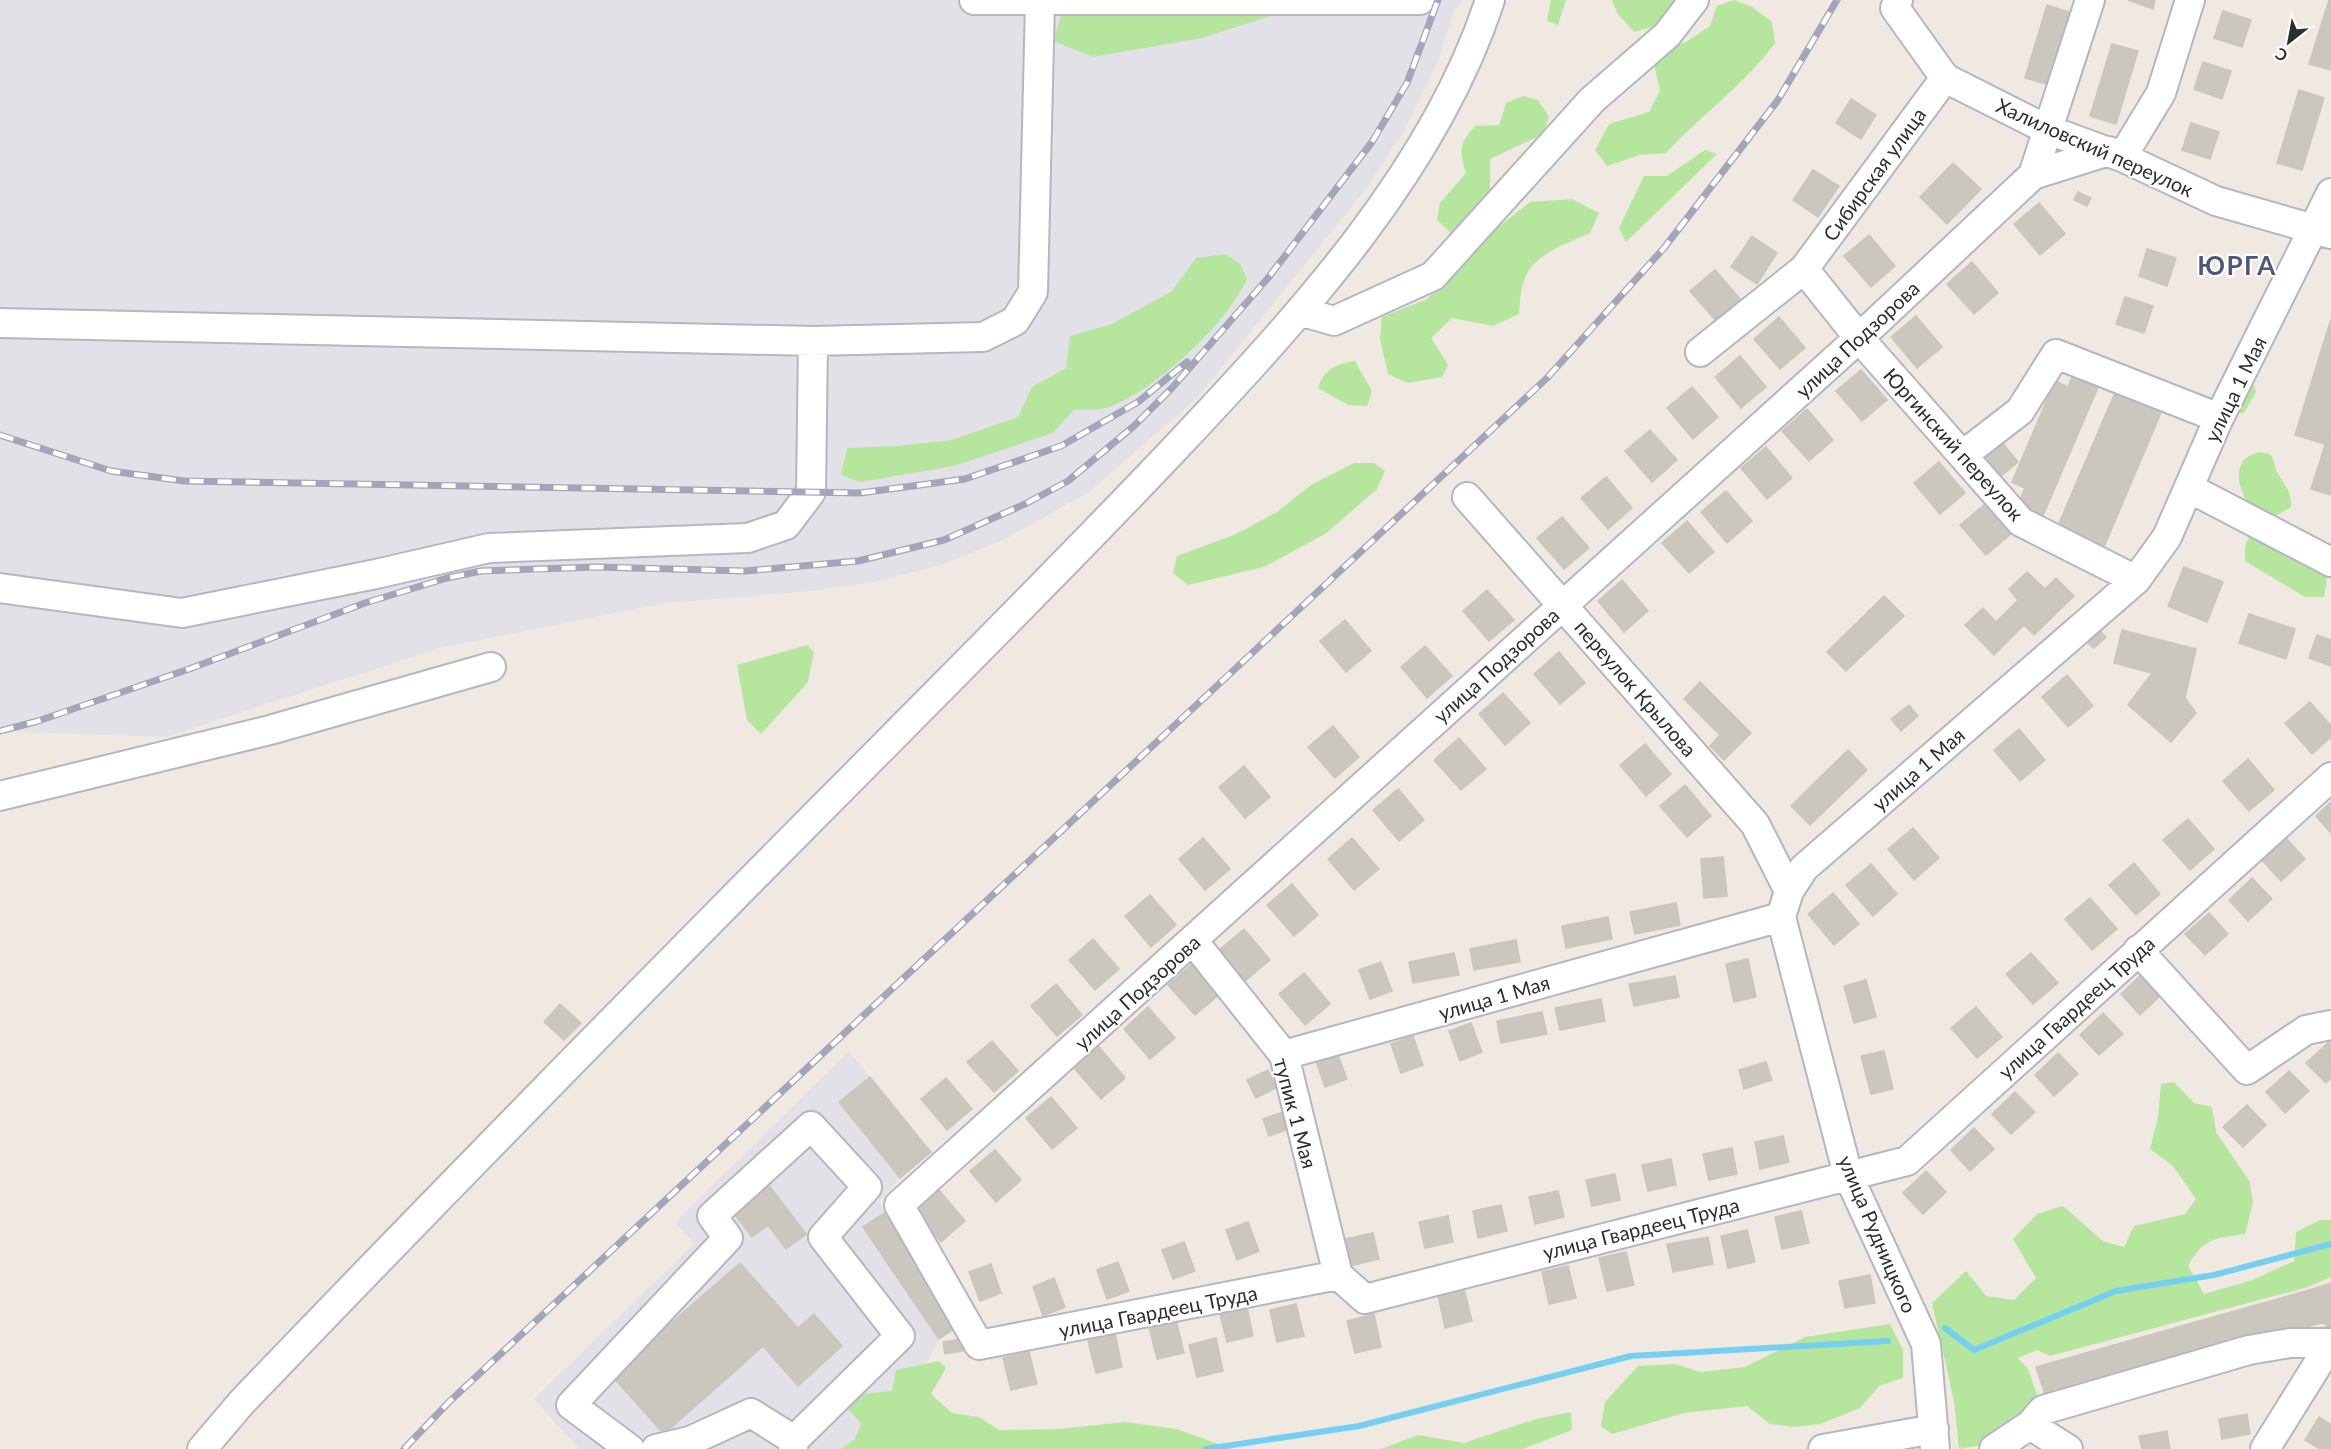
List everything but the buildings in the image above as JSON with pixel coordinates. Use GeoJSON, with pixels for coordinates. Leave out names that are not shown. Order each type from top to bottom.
{"type":"FeatureCollection","features":[{"type":"Feature","properties":{"kind":"street"},"geometry":{"type":"LineString","coordinates":[[974,0],[1040,2],[1420,0]]}},
{"type":"Feature","properties":{"kind":"street"},"geometry":{"type":"LineString","coordinates":[[202,1449],[242,1402],[543,1090],[1106,523],[1300,311],[1392,193],[1428,134],[1478,36],[1490,0]]}},
{"type":"Feature","properties":{"kind":"street"},"geometry":{"type":"LineString","coordinates":[[1300,311],[1334,321],[1433,276],[1592,100],[1667,35],[1694,0]]}},
{"type":"Feature","properties":{"kind":"street"},"geometry":{"type":"LineString","coordinates":[[2033,175],[2046,129],[2090,0]]}},
{"type":"Feature","properties":{"kind":"street"},"geometry":{"type":"LineString","coordinates":[[2115,154],[2161,93],[2190,0]]}},
{"type":"Feature","properties":{"kind":"street"},"geometry":{"type":"LineString","coordinates":[[0,323],[813,341],[984,337],[1015,321],[1033,292],[1040,2]]}},
{"type":"Feature","properties":{"kind":"street","name":"Халиловский переулок"},"geometry":{"type":"LineString","coordinates":[[1896,4],[1945,78],[2046,129],[2115,154],[2216,201],[2323,232]]}},
{"type":"Feature","properties":{"kind":"street","name":"Сибирская улица"},"geometry":{"type":"LineString","coordinates":[[1700,352],[1804,269],[1945,78]]}},
{"type":"Feature","properties":{"kind":"street","name":"улица Подзорова"},"geometry":{"type":"LineString","coordinates":[[899,1205],[1194,942],[1562,604],[1859,338],[2033,175],[2115,154]]}},
{"type":"Feature","properties":{"kind":"street","name":"улица 1 Мая"},"geometry":{"type":"LineString","coordinates":[[1284,1055],[1785,904],[1804,868],[2136,580],[2167,537],[2219,418],[2323,232],[2331,193]]}},
{"type":"Feature","properties":{"kind":"street","name":"Юргинский переулок"},"geometry":{"type":"LineString","coordinates":[[1804,269],[1859,338],[2021,522],[2136,580]]}},
{"type":"Feature","properties":{"kind":"street"},"geometry":{"type":"LineString","coordinates":[[0,588],[183,613],[376,574],[489,548],[748,538],[786,525],[811,492],[813,341]]}},
{"type":"Feature","properties":{"kind":"street"},"geometry":{"type":"LineString","coordinates":[[1963,456],[2020,411],[2056,354],[2219,418]]}},
{"type":"Feature","properties":{"kind":"street"},"geometry":{"type":"LineString","coordinates":[[2189,488],[2331,562]]}},
{"type":"Feature","properties":{"kind":"street","name":"переулок Крылова"},"geometry":{"type":"LineString","coordinates":[[1467,497],[1755,824],[1785,904]]}},
{"type":"Feature","properties":{"kind":"street"},"geometry":{"type":"LineString","coordinates":[[0,796],[270,730],[491,667]]}},
{"type":"Feature","properties":{"kind":"street","name":"улица Гвардеец Труда"},"geometry":{"type":"LineString","coordinates":[[899,1205],[979,1345],[1338,1275],[1365,1299],[1907,1161],[2331,777]]}},
{"type":"Feature","properties":{"kind":"street","name":"улица Рудницкого"},"geometry":{"type":"LineString","coordinates":[[1785,904],[1848,1175],[1926,1344],[1935,1439]]}},
{"type":"Feature","properties":{"kind":"street","name":"тупик 1 Мая"},"geometry":{"type":"LineString","coordinates":[[1194,942],[1284,1055],[1338,1275]]}},
{"type":"Feature","properties":{"kind":"street"},"geometry":{"type":"LineString","coordinates":[[2138,950],[2247,1070],[2306,1030],[2331,1025]]}},
{"type":"Feature","properties":{"kind":"street"},"geometry":{"type":"LineString","coordinates":[[630,1449],[571,1405],[728,1238],[712,1216],[811,1126],[867,1186],[823,1237],[900,1336],[793,1445],[751,1413],[690,1442],[656,1449]]}},
{"type":"Feature","properties":{"kind":"street"},"geometry":{"type":"LineString","coordinates":[[1994,1449],[2030,1425],[2043,1410],[2249,1350],[2290,1343],[2331,1343]]}},
{"type":"Feature","properties":{"kind":"street"},"geometry":{"type":"LineString","coordinates":[[2265,1449],[2331,1343]]}},
{"type":"Feature","properties":{"kind":"street"},"geometry":{"type":"LineString","coordinates":[[2030,1425],[2068,1449]]}},
{"type":"Feature","properties":{"kind":"street"},"geometry":{"type":"LineString","coordinates":[[1823,1449],[1935,1439]]}},
{"type":"Feature","properties":{"kind":"shaded area"},"geometry":{"type":"Polygon","coordinates":[[[0,0],[1464,0],[1455,9],[1436,67],[1402,134],[1363,193],[1196,399],[1089,492],[1007,538],[944,564],[874,582],[811,591],[666,603],[439,648],[166,737],[0,731],[0,0]]]}},
{"type":"Feature","properties":{"kind":"shaded area"},"geometry":{"type":"Polygon","coordinates":[[[849,1051],[931,1152],[900,1178],[879,1202],[960,1325],[939,1339],[884,1449],[579,1449],[534,1399],[694,1244],[675,1222],[849,1051]]]}},
{"type":"Feature","properties":{"kind":"green space"},"geometry":{"type":"Polygon","coordinates":[[[1551,0],[1566,0],[1558,25],[1547,21],[1551,0]]]}},
{"type":"Feature","properties":{"kind":"green space"},"geometry":{"type":"Polygon","coordinates":[[[1612,0],[1684,0],[1660,25],[1634,32],[1617,13],[1612,0]]]}},
{"type":"Feature","properties":{"kind":"green space"},"geometry":{"type":"Polygon","coordinates":[[[1734,0],[1752,7],[1772,22],[1775,43],[1750,72],[1666,153],[1640,155],[1607,166],[1595,150],[1609,124],[1649,112],[1660,91],[1653,60],[1663,50],[1686,42],[1710,26],[1717,6],[1734,0]]]}},
{"type":"Feature","properties":{"kind":"green space"},"geometry":{"type":"Polygon","coordinates":[[[1063,10],[1277,14],[1202,38],[1093,57],[1053,41],[1063,10]]]}},
{"type":"Feature","properties":{"kind":"green space"},"geometry":{"type":"Polygon","coordinates":[[[1523,96],[1538,100],[1549,117],[1543,134],[1490,159],[1490,198],[1452,234],[1437,220],[1440,203],[1466,173],[1462,159],[1463,143],[1475,126],[1499,125],[1506,103],[1523,96]]]}},
{"type":"Feature","properties":{"kind":"green space"},"geometry":{"type":"Polygon","coordinates":[[[1705,150],[1717,154],[1626,242],[1619,228],[1644,176],[1667,176],[1705,150]]]}},
{"type":"Feature","properties":{"kind":"green space"},"geometry":{"type":"Polygon","coordinates":[[[1572,199],[1599,213],[1590,233],[1551,251],[1534,264],[1523,285],[1519,314],[1493,326],[1452,318],[1431,338],[1448,365],[1442,377],[1408,383],[1388,374],[1380,339],[1382,317],[1427,299],[1478,243],[1530,202],[1572,199]]]}},
{"type":"Feature","properties":{"kind":"green space"},"geometry":{"type":"Polygon","coordinates":[[[1226,254],[1240,264],[1247,279],[1237,297],[1206,336],[1187,355],[1145,388],[1125,400],[1102,409],[1074,410],[1053,433],[954,466],[860,482],[841,475],[847,448],[897,446],[952,440],[1018,417],[1032,387],[1066,368],[1070,336],[1112,324],[1172,291],[1196,258],[1226,254]]]}},
{"type":"Feature","properties":{"kind":"green space"},"geometry":{"type":"Polygon","coordinates":[[[1355,361],[1372,391],[1367,406],[1348,405],[1318,388],[1324,376],[1332,368],[1355,361]]]}},
{"type":"Feature","properties":{"kind":"green space"},"geometry":{"type":"Polygon","coordinates":[[[2254,385],[2256,392],[2244,413],[2236,414],[2245,386],[2254,385]]]}},
{"type":"Feature","properties":{"kind":"green space"},"geometry":{"type":"Polygon","coordinates":[[[2258,452],[2270,454],[2290,497],[2291,507],[2274,516],[2265,516],[2249,505],[2240,486],[2240,467],[2246,458],[2258,452]]]}},
{"type":"Feature","properties":{"kind":"green space"},"geometry":{"type":"Polygon","coordinates":[[[1354,463],[1374,463],[1385,471],[1377,489],[1325,534],[1264,567],[1188,585],[1173,573],[1177,556],[1234,535],[1277,512],[1311,485],[1354,463]]]}},
{"type":"Feature","properties":{"kind":"green space"},"geometry":{"type":"Polygon","coordinates":[[[2252,530],[2328,572],[2324,597],[2305,597],[2245,561],[2245,546],[2252,530]]]}},
{"type":"Feature","properties":{"kind":"green space"},"geometry":{"type":"Polygon","coordinates":[[[807,645],[814,652],[808,682],[761,734],[747,720],[737,665],[807,645]]]}},
{"type":"Feature","properties":{"kind":"green space"},"geometry":{"type":"Polygon","coordinates":[[[2174,1082],[2194,1103],[2212,1107],[2216,1132],[2250,1182],[2253,1203],[2245,1234],[2211,1241],[2199,1250],[2188,1266],[2204,1294],[2250,1281],[2294,1261],[2296,1232],[2320,1220],[2331,1220],[2331,1277],[2308,1287],[2050,1356],[2037,1350],[2018,1358],[2028,1369],[2037,1395],[2022,1420],[1981,1445],[1959,1449],[1954,1401],[1932,1303],[1966,1271],[1986,1296],[2014,1300],[2036,1278],[2013,1239],[2037,1214],[2063,1206],[2103,1241],[2124,1247],[2134,1226],[2185,1214],[2196,1199],[2173,1166],[2150,1149],[2158,1117],[2161,1084],[2174,1082]]]}},
{"type":"Feature","properties":{"kind":"green space"},"geometry":{"type":"Polygon","coordinates":[[[1890,1324],[1903,1350],[1903,1378],[1879,1386],[1860,1408],[1820,1424],[1794,1427],[1770,1424],[1747,1406],[1684,1413],[1612,1434],[1601,1426],[1605,1402],[1638,1366],[1675,1364],[1701,1372],[1745,1367],[1805,1337],[1890,1324]]]}},
{"type":"Feature","properties":{"kind":"green space"},"geometry":{"type":"Polygon","coordinates":[[[939,1361],[946,1368],[931,1394],[952,1413],[979,1417],[999,1430],[1060,1429],[1125,1422],[1176,1429],[1232,1449],[841,1449],[855,1439],[861,1423],[846,1407],[854,1395],[892,1391],[896,1370],[939,1361]]]}},
{"type":"Feature","properties":{"kind":"green space"},"geometry":{"type":"Polygon","coordinates":[[[1571,1412],[1572,1430],[1523,1449],[1381,1449],[1418,1435],[1464,1443],[1536,1419],[1571,1412]]]}},
{"type":"Feature","properties":{"kind":"waterway"},"geometry":{"type":"LineString","coordinates":[[1945,1328],[1974,1350],[2116,1291],[2214,1275],[2331,1244]]}},
{"type":"Feature","properties":{"kind":"waterway"},"geometry":{"type":"LineString","coordinates":[[1206,1449],[1359,1426],[1631,1356],[1888,1341]]}},
{"type":"Feature","properties":{"kind":"railway"},"geometry":{"type":"LineString","coordinates":[[0,731],[38,721],[189,669],[365,603],[447,578],[481,571],[596,567],[745,571],[858,561],[944,540],[1025,504],[1068,481],[1134,426],[1172,388],[1268,278],[1372,142],[1407,83],[1438,0]]}},
{"type":"Feature","properties":{"kind":"railway"},"geometry":{"type":"LineString","coordinates":[[404,1449],[449,1402],[1547,378],[1664,248],[1778,100],[1837,0]]}},
{"type":"Feature","properties":{"kind":"railway"},"geometry":{"type":"LineString","coordinates":[[0,435],[111,471],[184,481],[860,493],[965,479],[1061,446],[1138,402],[1187,362]]}},
{"type":"Feature","properties":{"kind":"district","name":"ЮРГА"},"geometry":{"type":"Point","coordinates":[2237,265]}}]}
